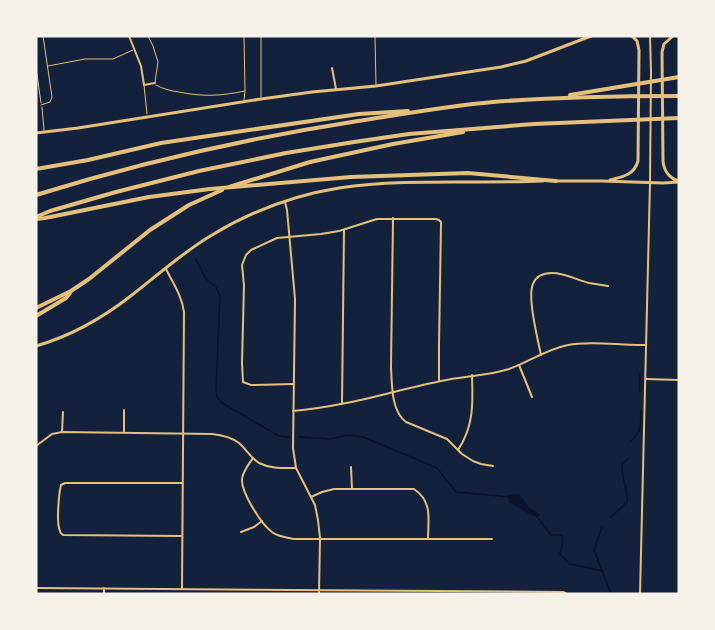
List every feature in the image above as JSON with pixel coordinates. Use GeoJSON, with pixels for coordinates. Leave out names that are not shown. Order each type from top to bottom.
{"type":"FeatureCollection","features":[{"type":"Feature","properties":{"kind":"highway"},"geometry":{"type":"LineString","coordinates":[[557,98],[679,77]]}},
{"type":"Feature","properties":{"kind":"highway"},"geometry":{"type":"LineString","coordinates":[[36,169],[88,160],[161,142],[359,114],[557,98],[679,96]]}},
{"type":"Feature","properties":{"kind":"highway"},"geometry":{"type":"LineString","coordinates":[[36,195],[122,170],[226,145],[312,128],[436,108]]}},
{"type":"Feature","properties":{"kind":"highway"},"geometry":{"type":"LineString","coordinates":[[36,218],[50,211],[154,182],[286,153],[409,134],[574,122],[679,118]]}},
{"type":"Feature","properties":{"kind":"highway"},"geometry":{"type":"LineString","coordinates":[[36,308],[71,291],[89,279],[150,230],[189,205],[236,183],[310,162],[393,144],[487,128]]}},
{"type":"Feature","properties":{"kind":"highway"},"geometry":{"type":"LineString","coordinates":[[36,218],[149,197],[210,189],[351,177],[468,173],[556,181]]}},
{"type":"Feature","properties":{"kind":"highway"},"geometry":{"type":"LineString","coordinates":[[36,316],[66,298],[71,291]]}},
{"type":"Feature","properties":{"kind":"main road"},"geometry":{"type":"LineString","coordinates":[[36,133],[261,99],[376,87],[512,65],[591,36]]}},
{"type":"Feature","properties":{"kind":"main road"},"geometry":{"type":"LineString","coordinates":[[602,181],[628,175],[638,161],[638,45],[632,36]]}},
{"type":"Feature","properties":{"kind":"main road"},"geometry":{"type":"LineString","coordinates":[[673,36],[668,38],[664,44],[663,161],[667,174],[679,182]]}},
{"type":"Feature","properties":{"kind":"main road"},"geometry":{"type":"LineString","coordinates":[[36,346],[49,342],[105,314],[187,251],[230,224],[285,202],[330,190],[376,184],[418,182],[679,182]]}},
{"type":"Feature","properties":{"kind":"street"},"geometry":{"type":"LineString","coordinates":[[129,36],[141,66],[144,85],[155,83]]}},
{"type":"Feature","properties":{"kind":"street"},"geometry":{"type":"LineString","coordinates":[[640,594],[650,183],[650,36]]}},
{"type":"Feature","properties":{"kind":"street"},"geometry":{"type":"LineString","coordinates":[[332,68],[337,90]]}},
{"type":"Feature","properties":{"kind":"street"},"geometry":{"type":"LineString","coordinates":[[285,202],[294,299],[293,448],[296,468],[315,505],[320,538],[319,592]]}},
{"type":"Feature","properties":{"kind":"street"},"geometry":{"type":"LineString","coordinates":[[294,384],[251,385],[243,382],[244,285],[242,265],[246,255],[277,238],[321,234],[377,219],[393,218],[436,219],[441,222],[440,381]]}},
{"type":"Feature","properties":{"kind":"street"},"geometry":{"type":"LineString","coordinates":[[393,218],[391,367],[393,392],[398,411],[401,418],[408,423],[447,439],[473,461],[493,466]]}},
{"type":"Feature","properties":{"kind":"street"},"geometry":{"type":"LineString","coordinates":[[342,404],[344,229]]}},
{"type":"Feature","properties":{"kind":"street"},"geometry":{"type":"LineString","coordinates":[[165,268],[180,294],[184,312],[182,589]]}},
{"type":"Feature","properties":{"kind":"street"},"geometry":{"type":"LineString","coordinates":[[541,355],[531,297],[532,285],[538,278],[552,273],[587,283],[608,286]]}},
{"type":"Feature","properties":{"kind":"street"},"geometry":{"type":"LineString","coordinates":[[293,411],[317,409],[440,381],[495,372],[519,365],[549,350],[571,344],[646,345]]}},
{"type":"Feature","properties":{"kind":"street"},"geometry":{"type":"LineString","coordinates":[[519,365],[532,397]]}},
{"type":"Feature","properties":{"kind":"street"},"geometry":{"type":"LineString","coordinates":[[458,450],[464,442],[471,422],[472,375]]}},
{"type":"Feature","properties":{"kind":"street"},"geometry":{"type":"LineString","coordinates":[[645,379],[679,380]]}},
{"type":"Feature","properties":{"kind":"street"},"geometry":{"type":"LineString","coordinates":[[123,410],[124,432]]}},
{"type":"Feature","properties":{"kind":"street"},"geometry":{"type":"LineString","coordinates":[[62,432],[63,412]]}},
{"type":"Feature","properties":{"kind":"street"},"geometry":{"type":"LineString","coordinates":[[36,446],[52,434],[62,432],[206,433],[223,436],[238,443],[257,462],[267,466],[296,468]]}},
{"type":"Feature","properties":{"kind":"street"},"geometry":{"type":"LineString","coordinates":[[254,458],[244,473],[243,490],[262,521],[273,533],[282,537],[492,539]]}},
{"type":"Feature","properties":{"kind":"street"},"geometry":{"type":"LineString","coordinates":[[351,468],[351,489]]}},
{"type":"Feature","properties":{"kind":"street"},"geometry":{"type":"LineString","coordinates":[[182,483],[62,483],[58,518],[60,532],[63,535],[182,536]]}},
{"type":"Feature","properties":{"kind":"street"},"geometry":{"type":"LineString","coordinates":[[311,496],[334,489],[414,489],[422,494],[427,502],[428,539]]}},
{"type":"Feature","properties":{"kind":"street"},"geometry":{"type":"LineString","coordinates":[[241,532],[262,521]]}},
{"type":"Feature","properties":{"kind":"street"},"geometry":{"type":"LineString","coordinates":[[36,588],[319,592],[563,592],[567,594]]}},
{"type":"Feature","properties":{"kind":"street"},"geometry":{"type":"LineString","coordinates":[[104,588],[104,594]]}},
{"type":"Feature","properties":{"kind":"lane"},"geometry":{"type":"LineString","coordinates":[[41,105],[50,102],[52,97],[43,36]]}},
{"type":"Feature","properties":{"kind":"lane"},"geometry":{"type":"LineString","coordinates":[[148,36],[158,62],[155,83],[159,87],[199,96],[245,92]]}},
{"type":"Feature","properties":{"kind":"lane"},"geometry":{"type":"LineString","coordinates":[[243,103],[245,92],[244,36]]}},
{"type":"Feature","properties":{"kind":"lane"},"geometry":{"type":"LineString","coordinates":[[261,36],[261,99]]}},
{"type":"Feature","properties":{"kind":"lane"},"geometry":{"type":"LineString","coordinates":[[375,36],[376,87]]}},
{"type":"Feature","properties":{"kind":"lane"},"geometry":{"type":"LineString","coordinates":[[48,66],[85,59],[113,58],[135,50]]}},
{"type":"Feature","properties":{"kind":"lane"},"geometry":{"type":"LineString","coordinates":[[36,67],[44,132]]}},
{"type":"Feature","properties":{"kind":"lane"},"geometry":{"type":"LineString","coordinates":[[144,85],[148,116]]}},
{"type":"Feature","properties":{"kind":"water"},"geometry":{"type":"Polygon","coordinates":[[[519,494],[528,506],[540,515],[537,517],[531,515],[509,502],[508,495],[519,494]]]}},
{"type":"Feature","properties":{"kind":"waterway"},"geometry":{"type":"LineString","coordinates":[[195,258],[206,279],[216,287],[220,296],[217,397],[222,403],[279,436],[289,437]]}},
{"type":"Feature","properties":{"kind":"waterway"},"geometry":{"type":"LineString","coordinates":[[640,374],[640,392]]}},
{"type":"Feature","properties":{"kind":"waterway"},"geometry":{"type":"LineString","coordinates":[[631,441],[641,424],[641,410]]}},
{"type":"Feature","properties":{"kind":"waterway"},"geometry":{"type":"LineString","coordinates":[[298,437],[332,439],[347,435],[363,437],[437,468],[456,492],[510,497]]}},
{"type":"Feature","properties":{"kind":"waterway"},"geometry":{"type":"LineString","coordinates":[[610,518],[627,502],[622,464],[629,458]]}},
{"type":"Feature","properties":{"kind":"waterway"},"geometry":{"type":"LineString","coordinates":[[537,517],[551,535],[562,535],[560,554],[570,564],[603,571]]}},
{"type":"Feature","properties":{"kind":"waterway"},"geometry":{"type":"LineString","coordinates":[[602,527],[594,550],[611,594]]}}]}
